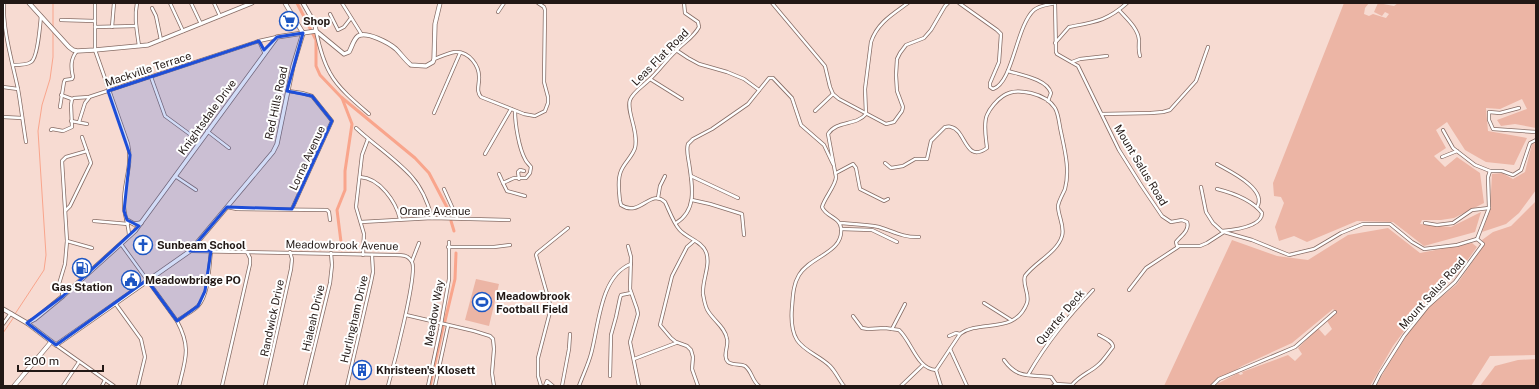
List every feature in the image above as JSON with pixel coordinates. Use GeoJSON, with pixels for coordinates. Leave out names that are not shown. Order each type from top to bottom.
{"type":"FeatureCollection","features":[{"type":"Feature","properties":{"kind":"main road"},"geometry":{"type":"LineString","coordinates":[[29,3],[73,50],[95,50],[148,45],[252,3]]}},
{"type":"Feature","properties":{"kind":"main road"},"geometry":{"type":"LineString","coordinates":[[285,3],[304,33]]}},
{"type":"Feature","properties":{"kind":"main road"},"geometry":{"type":"LineString","coordinates":[[304,3],[315,24],[316,31],[344,54],[349,52],[355,39],[362,35],[369,35],[395,48],[411,65],[426,66],[434,59],[434,24],[440,3]]}},
{"type":"Feature","properties":{"kind":"main road"},"geometry":{"type":"LineString","coordinates":[[276,37],[316,31]]}},
{"type":"Feature","properties":{"kind":"main road","name":"Red Hills Road"},"geometry":{"type":"LineString","coordinates":[[56,345],[190,251],[273,152],[277,144],[293,66],[304,33]]}},
{"type":"Feature","properties":{"kind":"main road","name":"Knightsdale Drive"},"geometry":{"type":"LineString","coordinates":[[129,236],[141,223],[199,141],[276,37]]}},
{"type":"Feature","properties":{"kind":"main road"},"geometry":{"type":"LineString","coordinates":[[127,222],[134,224],[141,223]]}},
{"type":"Feature","properties":{"kind":"main road"},"geometry":{"type":"LineString","coordinates":[[27,323],[63,296],[129,236]]}},
{"type":"Feature","properties":{"kind":"main road"},"geometry":{"type":"LineString","coordinates":[[3,309],[27,323],[56,345]]}},
{"type":"Feature","properties":{"kind":"main road"},"geometry":{"type":"LineString","coordinates":[[14,386],[51,342]]}},
{"type":"Feature","properties":{"kind":"street"},"geometry":{"type":"LineString","coordinates":[[4,3],[12,65],[18,89],[26,142]]}},
{"type":"Feature","properties":{"kind":"street"},"geometry":{"type":"LineString","coordinates":[[95,3],[95,50],[108,91],[128,144],[130,155],[124,206],[129,236]]}},
{"type":"Feature","properties":{"kind":"street"},"geometry":{"type":"LineString","coordinates":[[112,27],[114,3]]}},
{"type":"Feature","properties":{"kind":"street"},"geometry":{"type":"LineString","coordinates":[[137,3],[135,12],[139,46]]}},
{"type":"Feature","properties":{"kind":"street"},"geometry":{"type":"LineString","coordinates":[[170,3],[183,31]]}},
{"type":"Feature","properties":{"kind":"street"},"geometry":{"type":"LineString","coordinates":[[191,3],[201,24]]}},
{"type":"Feature","properties":{"kind":"street"},"geometry":{"type":"LineString","coordinates":[[214,3],[220,16]]}},
{"type":"Feature","properties":{"kind":"street"},"geometry":{"type":"LineString","coordinates":[[342,3],[362,35]]}},
{"type":"Feature","properties":{"kind":"street"},"geometry":{"type":"LineString","coordinates":[[498,12],[504,3]]}},
{"type":"Feature","properties":{"kind":"street"},"geometry":{"type":"LineString","coordinates":[[434,59],[455,52],[471,58],[475,63],[479,78],[478,91],[481,97],[515,111],[535,116],[545,111],[548,103],[544,82],[545,10],[544,7],[538,3]]}},
{"type":"Feature","properties":{"kind":"street","name":"Leas Flat Road"},"geometry":{"type":"LineString","coordinates":[[658,198],[652,199],[635,209],[630,209],[621,205],[619,194],[619,175],[634,151],[636,132],[630,106],[630,101],[633,95],[650,79],[676,50],[691,37],[699,27],[698,22],[685,13],[684,3]]}},
{"type":"Feature","properties":{"kind":"street"},"geometry":{"type":"LineString","coordinates":[[772,3],[825,66],[830,87],[834,94],[839,99],[886,124],[894,122],[899,117],[902,107],[897,91],[896,75],[897,59],[902,49],[906,45],[924,38],[931,30],[948,3]]}},
{"type":"Feature","properties":{"kind":"street"},"geometry":{"type":"LineString","coordinates":[[844,386],[830,366],[802,345],[793,333],[791,324],[793,293],[799,274],[807,264],[831,250],[839,242],[842,236],[842,229],[838,220],[827,214],[822,207],[829,190],[836,180],[828,134],[838,125],[852,123],[864,117],[866,114],[865,89],[872,36],[883,21],[908,3]]}},
{"type":"Feature","properties":{"kind":"street"},"geometry":{"type":"LineString","coordinates":[[959,3],[1001,34],[999,62],[990,83],[990,88],[997,88],[1008,71],[1019,35],[1029,16],[1040,6],[1055,3],[1054,43]]}},
{"type":"Feature","properties":{"kind":"street"},"geometry":{"type":"LineString","coordinates":[[1054,43],[1069,27],[1106,19],[1127,3]]}},
{"type":"Feature","properties":{"kind":"street"},"geometry":{"type":"LineString","coordinates":[[152,8],[156,16],[161,40]]}},
{"type":"Feature","properties":{"kind":"street"},"geometry":{"type":"LineString","coordinates":[[1119,10],[1136,32],[1139,39],[1138,50],[1140,56]]}},
{"type":"Feature","properties":{"kind":"street"},"geometry":{"type":"LineString","coordinates":[[330,14],[338,30],[344,27],[351,18]]}},
{"type":"Feature","properties":{"kind":"street"},"geometry":{"type":"LineString","coordinates":[[12,65],[28,64],[34,60],[41,16]]}},
{"type":"Feature","properties":{"kind":"street"},"geometry":{"type":"LineString","coordinates":[[61,20],[95,21]]}},
{"type":"Feature","properties":{"kind":"street"},"geometry":{"type":"LineString","coordinates":[[95,27],[136,26]]}},
{"type":"Feature","properties":{"kind":"street"},"geometry":{"type":"LineString","coordinates":[[316,31],[330,74],[352,99],[369,114]]}},
{"type":"Feature","properties":{"kind":"street","name":"Mackville Terrace"},"geometry":{"type":"LineString","coordinates":[[72,99],[89,97],[259,41],[276,37]]}},
{"type":"Feature","properties":{"kind":"street"},"geometry":{"type":"LineString","coordinates":[[259,41],[264,52]]}},
{"type":"Feature","properties":{"kind":"street","name":"Mount Salus Road"},"geometry":{"type":"LineString","coordinates":[[1054,43],[1057,54],[1078,66],[1123,156],[1162,216],[1171,222],[1182,220],[1187,222],[1188,226],[1186,231],[1176,242],[1176,245],[1179,247]]}},
{"type":"Feature","properties":{"kind":"street"},"geometry":{"type":"LineString","coordinates":[[1102,114],[1151,114],[1170,110],[1196,81],[1208,47]]}},
{"type":"Feature","properties":{"kind":"street"},"geometry":{"type":"LineString","coordinates":[[60,107],[61,95],[65,80],[72,79],[73,77],[71,65],[77,50]]}},
{"type":"Feature","properties":{"kind":"street"},"geometry":{"type":"LineString","coordinates":[[676,50],[699,64],[727,72],[744,80],[759,90]]}},
{"type":"Feature","properties":{"kind":"street"},"geometry":{"type":"LineString","coordinates":[[434,113],[460,53]]}},
{"type":"Feature","properties":{"kind":"street"},"geometry":{"type":"LineString","coordinates":[[1072,63],[1080,59],[1107,56]]}},
{"type":"Feature","properties":{"kind":"street"},"geometry":{"type":"LineString","coordinates":[[1008,71],[1030,77],[1048,87],[1051,94],[1048,101]]}},
{"type":"Feature","properties":{"kind":"street"},"geometry":{"type":"LineString","coordinates":[[150,76],[165,116],[199,141]]}},
{"type":"Feature","properties":{"kind":"street"},"geometry":{"type":"LineString","coordinates":[[676,222],[687,213],[692,200],[688,144],[693,139],[712,129],[748,104],[769,78],[773,78],[792,98],[801,125],[824,145],[834,166]]}},
{"type":"Feature","properties":{"kind":"street"},"geometry":{"type":"LineString","coordinates":[[650,79],[682,99]]}},
{"type":"Feature","properties":{"kind":"street"},"geometry":{"type":"LineString","coordinates":[[3,87],[18,89]]}},
{"type":"Feature","properties":{"kind":"street","name":"Lorna Avenue"},"geometry":{"type":"LineString","coordinates":[[287,91],[312,96],[332,121],[292,209]]}},
{"type":"Feature","properties":{"kind":"street"},"geometry":{"type":"LineString","coordinates":[[885,163],[891,168],[899,168],[915,159],[927,159],[931,140],[945,127],[951,127],[958,130],[969,149],[975,152],[981,152],[986,148],[986,127],[988,115],[996,103],[1004,95],[1014,92],[1027,92],[1041,96],[1055,108],[1059,120],[1066,155],[1067,173],[1065,189],[1058,206],[1063,230],[1062,236],[1056,246],[1025,276],[1024,280],[1028,297],[1024,309],[1012,321],[1004,324],[966,330],[960,334],[936,370]]}},
{"type":"Feature","properties":{"kind":"street"},"geometry":{"type":"LineString","coordinates":[[815,111],[834,94]]}},
{"type":"Feature","properties":{"kind":"street"},"geometry":{"type":"LineString","coordinates":[[51,130],[67,130],[72,127],[72,99],[61,95]]}},
{"type":"Feature","properties":{"kind":"street"},"geometry":{"type":"LineString","coordinates":[[79,122],[89,97]]}},
{"type":"Feature","properties":{"kind":"street"},"geometry":{"type":"LineString","coordinates":[[1519,108],[1500,113],[1489,112],[1489,120],[1493,129],[1536,132]]}},
{"type":"Feature","properties":{"kind":"street"},"geometry":{"type":"LineString","coordinates":[[485,154],[511,109]]}},
{"type":"Feature","properties":{"kind":"street"},"geometry":{"type":"LineString","coordinates":[[503,183],[514,178],[526,178],[530,173],[531,167],[525,159],[522,149],[516,126],[515,111]]}},
{"type":"Feature","properties":{"kind":"street"},"geometry":{"type":"LineString","coordinates":[[3,117],[22,118]]}},
{"type":"Feature","properties":{"kind":"street"},"geometry":{"type":"LineString","coordinates":[[71,121],[87,124]]}},
{"type":"Feature","properties":{"kind":"street"},"geometry":{"type":"LineString","coordinates":[[356,128],[412,177],[421,189],[432,218]]}},
{"type":"Feature","properties":{"kind":"street"},"geometry":{"type":"LineString","coordinates":[[1443,130],[1453,148],[1475,165],[1490,171],[1502,171],[1513,175],[1522,170],[1530,143],[1536,140]]}},
{"type":"Feature","properties":{"kind":"street"},"geometry":{"type":"LineString","coordinates":[[207,131],[229,148]]}},
{"type":"Feature","properties":{"kind":"street"},"geometry":{"type":"LineString","coordinates":[[66,210],[70,206],[90,166],[90,160],[82,137]]}},
{"type":"Feature","properties":{"kind":"street"},"geometry":{"type":"LineString","coordinates":[[364,255],[364,234],[356,207],[362,155],[368,139]]}},
{"type":"Feature","properties":{"kind":"street"},"geometry":{"type":"LineString","coordinates":[[63,296],[59,284],[65,264],[67,241],[62,159],[87,151]]}},
{"type":"Feature","properties":{"kind":"street"},"geometry":{"type":"LineString","coordinates":[[1442,157],[1457,151]]}},
{"type":"Feature","properties":{"kind":"street"},"geometry":{"type":"LineString","coordinates":[[836,173],[853,164],[856,168],[860,189],[884,201],[888,199]]}},
{"type":"Feature","properties":{"kind":"street"},"geometry":{"type":"LineString","coordinates":[[1217,164],[1245,180],[1260,197],[1260,202],[1257,207]]}},
{"type":"Feature","properties":{"kind":"street"},"geometry":{"type":"LineString","coordinates":[[519,178],[519,170],[524,171]]}},
{"type":"Feature","properties":{"kind":"street"},"geometry":{"type":"LineString","coordinates":[[1478,239],[1489,208],[1488,177],[1490,171]]}},
{"type":"Feature","properties":{"kind":"street"},"geometry":{"type":"LineString","coordinates":[[499,174],[507,191],[525,196]]}},
{"type":"Feature","properties":{"kind":"street"},"geometry":{"type":"LineString","coordinates":[[175,176],[196,190]]}},
{"type":"Feature","properties":{"kind":"street"},"geometry":{"type":"LineString","coordinates":[[360,176],[369,179],[381,187],[395,205],[400,219]]}},
{"type":"Feature","properties":{"kind":"street"},"geometry":{"type":"LineString","coordinates":[[665,176],[660,186],[658,198],[665,202],[679,229],[702,246],[706,251],[707,268],[702,283],[703,295],[708,312],[726,334],[728,343],[725,356],[726,359],[732,364],[746,367],[752,378],[759,386]]}},
{"type":"Feature","properties":{"kind":"street"},"geometry":{"type":"LineString","coordinates":[[691,176],[738,198]]}},
{"type":"Feature","properties":{"kind":"street"},"geometry":{"type":"LineString","coordinates":[[444,188],[457,218]]}},
{"type":"Feature","properties":{"kind":"street"},"geometry":{"type":"LineString","coordinates":[[1201,188],[1206,212],[1213,223],[1223,231]]}},
{"type":"Feature","properties":{"kind":"street"},"geometry":{"type":"LineString","coordinates":[[1129,290],[1146,268],[1179,247],[1200,246],[1207,243],[1223,231],[1256,223],[1262,216],[1262,213],[1257,207],[1237,194],[1217,190]]}},
{"type":"Feature","properties":{"kind":"street"},"geometry":{"type":"LineString","coordinates":[[692,200],[742,214],[744,235]]}},
{"type":"Feature","properties":{"kind":"street"},"geometry":{"type":"LineString","coordinates":[[227,207],[237,209],[328,210],[330,220]]}},
{"type":"Feature","properties":{"kind":"street"},"geometry":{"type":"LineString","coordinates":[[1425,223],[1453,224],[1472,210],[1489,208]]}},
{"type":"Feature","properties":{"kind":"street","name":"Orane Avenue"},"geometry":{"type":"LineString","coordinates":[[361,222],[432,218],[509,220]]}},
{"type":"Feature","properties":{"kind":"street"},"geometry":{"type":"LineString","coordinates":[[94,221],[127,222]]}},
{"type":"Feature","properties":{"kind":"street"},"geometry":{"type":"LineString","coordinates":[[840,223],[878,227],[912,237],[919,237]]}},
{"type":"Feature","properties":{"kind":"street","name":"Mount Salus Road"},"geometry":{"type":"LineString","coordinates":[[1223,231],[1252,240],[1289,255],[1314,250],[1341,233],[1362,224],[1390,224],[1412,242],[1424,249],[1458,245],[1478,239],[1483,244],[1455,282],[1428,306],[1404,336],[1374,386]]}},
{"type":"Feature","properties":{"kind":"street"},"geometry":{"type":"LineString","coordinates":[[541,386],[538,376],[538,358],[551,308],[536,255],[568,228]]}},
{"type":"Feature","properties":{"kind":"street"},"geometry":{"type":"LineString","coordinates":[[842,229],[872,230],[897,242]]}},
{"type":"Feature","properties":{"kind":"street"},"geometry":{"type":"LineString","coordinates":[[67,241],[92,248]]}},
{"type":"Feature","properties":{"kind":"street"},"geometry":{"type":"LineString","coordinates":[[694,241],[687,247],[672,276],[660,325],[671,338],[676,342],[687,346],[691,350],[692,370],[698,386]]}},
{"type":"Feature","properties":{"kind":"street","name":"Meadow Way"},"geometry":{"type":"LineString","coordinates":[[428,386],[449,279],[449,242]]}},
{"type":"Feature","properties":{"kind":"street"},"geometry":{"type":"LineString","coordinates":[[412,262],[419,243]]}},
{"type":"Feature","properties":{"kind":"street"},"geometry":{"type":"LineString","coordinates":[[121,244],[184,334],[187,354],[179,386]]}},
{"type":"Feature","properties":{"kind":"street"},"geometry":{"type":"LineString","coordinates":[[448,247],[494,247],[510,245]]}},
{"type":"Feature","properties":{"kind":"street"},"geometry":{"type":"LineString","coordinates":[[628,246],[631,264],[629,280],[631,293],[638,314],[630,342],[639,386]]}},
{"type":"Feature","properties":{"kind":"street","name":"Meadowbrook Avenue"},"geometry":{"type":"LineString","coordinates":[[190,251],[404,255],[412,262],[413,269],[406,315],[388,386]]}},
{"type":"Feature","properties":{"kind":"street"},"geometry":{"type":"LineString","coordinates":[[176,321],[198,306],[201,301],[205,291],[211,251]]}},
{"type":"Feature","properties":{"kind":"street"},"geometry":{"type":"LineString","coordinates":[[222,386],[250,264],[247,252]]}},
{"type":"Feature","properties":{"kind":"street","name":"Randwick Drive"},"geometry":{"type":"LineString","coordinates":[[265,386],[291,270],[292,259],[290,252]]}},
{"type":"Feature","properties":{"kind":"street","name":"Hialeah Drive"},"geometry":{"type":"LineString","coordinates":[[305,386],[330,283],[332,265],[331,253]]}},
{"type":"Feature","properties":{"kind":"street","name":"Hurlingham Drive"},"geometry":{"type":"LineString","coordinates":[[347,386],[373,272],[372,255]]}},
{"type":"Feature","properties":{"kind":"street"},"geometry":{"type":"LineString","coordinates":[[580,386],[590,356],[603,300],[616,273],[631,264]]}},
{"type":"Feature","properties":{"kind":"street","name":"Quarter Deck"},"geometry":{"type":"LineString","coordinates":[[1028,375],[1051,338],[1071,313],[1093,290]]}},
{"type":"Feature","properties":{"kind":"street"},"geometry":{"type":"LineString","coordinates":[[610,376],[611,335],[620,298],[621,295],[631,293]]}},
{"type":"Feature","properties":{"kind":"street"},"geometry":{"type":"LineString","coordinates":[[115,303],[141,339],[145,357],[138,386]]}},
{"type":"Feature","properties":{"kind":"street"},"geometry":{"type":"LineString","coordinates":[[984,303],[1012,321]]}},
{"type":"Feature","properties":{"kind":"street"},"geometry":{"type":"LineString","coordinates":[[892,329],[905,304]]}},
{"type":"Feature","properties":{"kind":"street"},"geometry":{"type":"LineString","coordinates":[[1212,386],[1219,379],[1295,347],[1334,312]]}},
{"type":"Feature","properties":{"kind":"street"},"geometry":{"type":"LineString","coordinates":[[3,324],[11,313]]}},
{"type":"Feature","properties":{"kind":"street"},"geometry":{"type":"LineString","coordinates":[[406,315],[479,332],[490,336],[493,339],[494,349],[492,373],[494,386]]}},
{"type":"Feature","properties":{"kind":"street"},"geometry":{"type":"LineString","coordinates":[[853,316],[862,328],[885,328],[899,330],[923,365],[931,370],[936,370]]}},
{"type":"Feature","properties":{"kind":"street"},"geometry":{"type":"LineString","coordinates":[[435,386],[448,326]]}},
{"type":"Feature","properties":{"kind":"street"},"geometry":{"type":"LineString","coordinates":[[949,336],[956,333],[960,334]]}},
{"type":"Feature","properties":{"kind":"street"},"geometry":{"type":"LineString","coordinates":[[562,386],[569,349],[570,334]]}},
{"type":"Feature","properties":{"kind":"street"},"geometry":{"type":"LineString","coordinates":[[1004,360],[1010,368],[1016,372],[1035,377],[1051,377],[1054,385],[1072,385],[1080,376],[1090,372],[1100,364],[1113,347],[1112,343],[1098,335]]}},
{"type":"Feature","properties":{"kind":"street"},"geometry":{"type":"LineString","coordinates":[[634,359],[676,342]]}},
{"type":"Feature","properties":{"kind":"street"},"geometry":{"type":"LineString","coordinates":[[56,345],[114,386]]}},
{"type":"Feature","properties":{"kind":"street"},"geometry":{"type":"LineString","coordinates":[[950,349],[967,386]]}},
{"type":"Feature","properties":{"kind":"street"},"geometry":{"type":"LineString","coordinates":[[63,386],[79,362]]}},
{"type":"Feature","properties":{"kind":"street"},"geometry":{"type":"LineString","coordinates":[[901,386],[923,365]]}},
{"type":"Feature","properties":{"kind":"street"},"geometry":{"type":"LineString","coordinates":[[936,370],[941,386]]}},
{"type":"Feature","properties":{"kind":"street"},"geometry":{"type":"LineString","coordinates":[[102,386],[105,380]]}},
{"type":"Feature","properties":{"kind":"street"},"geometry":{"type":"LineString","coordinates":[[545,386],[547,381],[553,386]]}},
{"type":"Feature","properties":{"kind":"highlighted area"},"geometry":{"type":"Polygon","coordinates":[[[303,33],[287,91],[312,96],[332,121],[292,209],[227,207],[190,251],[211,251],[205,291],[198,306],[177,321],[147,280],[56,345],[27,323],[63,296],[139,226],[127,220],[124,211],[130,155],[108,91],[259,41],[264,50],[277,37],[303,33]]]}},
{"type":"Feature","properties":{"kind":"shaded area"},"geometry":{"type":"Polygon","coordinates":[[[1344,3],[1369,3],[1365,8],[1364,14],[1369,16],[1373,14],[1386,18],[1389,14],[1385,12],[1382,16],[1374,12],[1378,3],[1394,6],[1398,3],[1536,3],[1536,128],[1515,124],[1501,126],[1497,120],[1527,109],[1522,99],[1500,109],[1486,108],[1488,131],[1527,138],[1514,165],[1486,162],[1465,150],[1447,122],[1436,130],[1446,148],[1434,156],[1445,167],[1457,157],[1480,173],[1484,203],[1454,218],[1422,220],[1420,224],[1451,227],[1481,212],[1475,232],[1424,246],[1393,222],[1357,221],[1307,242],[1294,236],[1279,241],[1275,227],[1284,203],[1281,197],[1274,196],[1273,183],[1344,3]]]}},
{"type":"Feature","properties":{"kind":"shaded area"},"geometry":{"type":"Polygon","coordinates":[[[1536,143],[1536,190],[1519,213],[1506,224],[1482,232],[1490,210],[1492,174],[1502,173],[1513,179],[1525,172],[1532,144],[1536,143]]]}},
{"type":"Feature","properties":{"kind":"shaded area"},"geometry":{"type":"Polygon","coordinates":[[[1536,201],[1536,355],[1490,356],[1471,386],[1376,386],[1408,333],[1429,307],[1457,284],[1484,245],[1482,240],[1493,232],[1511,226],[1536,201]]]}},
{"type":"Feature","properties":{"kind":"shaded area"},"geometry":{"type":"Polygon","coordinates":[[[1388,228],[1420,253],[1472,243],[1477,247],[1456,276],[1431,295],[1393,346],[1370,386],[1218,386],[1217,384],[1238,373],[1240,375],[1243,374],[1242,372],[1288,355],[1295,361],[1302,354],[1298,348],[1318,328],[1325,336],[1332,329],[1327,321],[1336,312],[1333,309],[1292,343],[1242,366],[1211,386],[1164,386],[1232,240],[1277,256],[1308,260],[1348,235],[1388,228]]]}},
{"type":"Feature","properties":{"kind":"shaded area","name":"Meadowbrook Football Field"},"geometry":{"type":"Polygon","coordinates":[[[476,279],[499,284],[489,326],[465,320],[476,279]]]}},
{"type":"Feature","properties":{"kind":"shaded area"},"geometry":{"type":"Polygon","coordinates":[[[1536,359],[1536,386],[1480,386],[1495,366],[1518,360],[1536,359]]]}},
{"type":"Feature","properties":{"kind":"waterway"},"geometry":{"type":"LineString","coordinates":[[53,3],[53,27]]}},
{"type":"Feature","properties":{"kind":"waterway"},"geometry":{"type":"LineString","coordinates":[[297,3],[316,40],[316,66],[320,75],[341,97],[415,158],[429,173],[451,215]]}},
{"type":"Feature","properties":{"kind":"waterway"},"geometry":{"type":"LineString","coordinates":[[15,314],[44,270],[46,255],[38,131],[42,105],[50,79],[53,57],[53,32]]}},
{"type":"Feature","properties":{"kind":"waterway"},"geometry":{"type":"LineString","coordinates":[[342,98],[352,124],[345,171],[345,190],[337,210],[342,250]]}},
{"type":"Feature","properties":{"kind":"waterway"},"geometry":{"type":"LineString","coordinates":[[451,221],[454,231]]}},
{"type":"Feature","properties":{"kind":"waterway"},"geometry":{"type":"LineString","coordinates":[[445,321],[455,279],[456,253]]}},
{"type":"Feature","properties":{"kind":"waterway"},"geometry":{"type":"LineString","coordinates":[[3,333],[14,317]]}},
{"type":"Feature","properties":{"kind":"waterway"},"geometry":{"type":"LineString","coordinates":[[430,386],[443,327]]}},
{"type":"Feature","properties":{"kind":"place","name":"Shop"},"geometry":{"type":"Point","coordinates":[289,21]}},
{"type":"Feature","properties":{"kind":"place","name":"Sunbeam School"},"geometry":{"type":"Point","coordinates":[143,245]}},
{"type":"Feature","properties":{"kind":"place","name":"Gas Station"},"geometry":{"type":"Point","coordinates":[82,268]}},
{"type":"Feature","properties":{"kind":"place","name":"Meadowbridge PO"},"geometry":{"type":"Point","coordinates":[131,280]}},
{"type":"Feature","properties":{"kind":"place","name":"Meadowbrook Football Field"},"geometry":{"type":"Point","coordinates":[482,302]}},
{"type":"Feature","properties":{"kind":"place","name":"Khristeen's Klosett"},"geometry":{"type":"Point","coordinates":[362,370]}}]}
